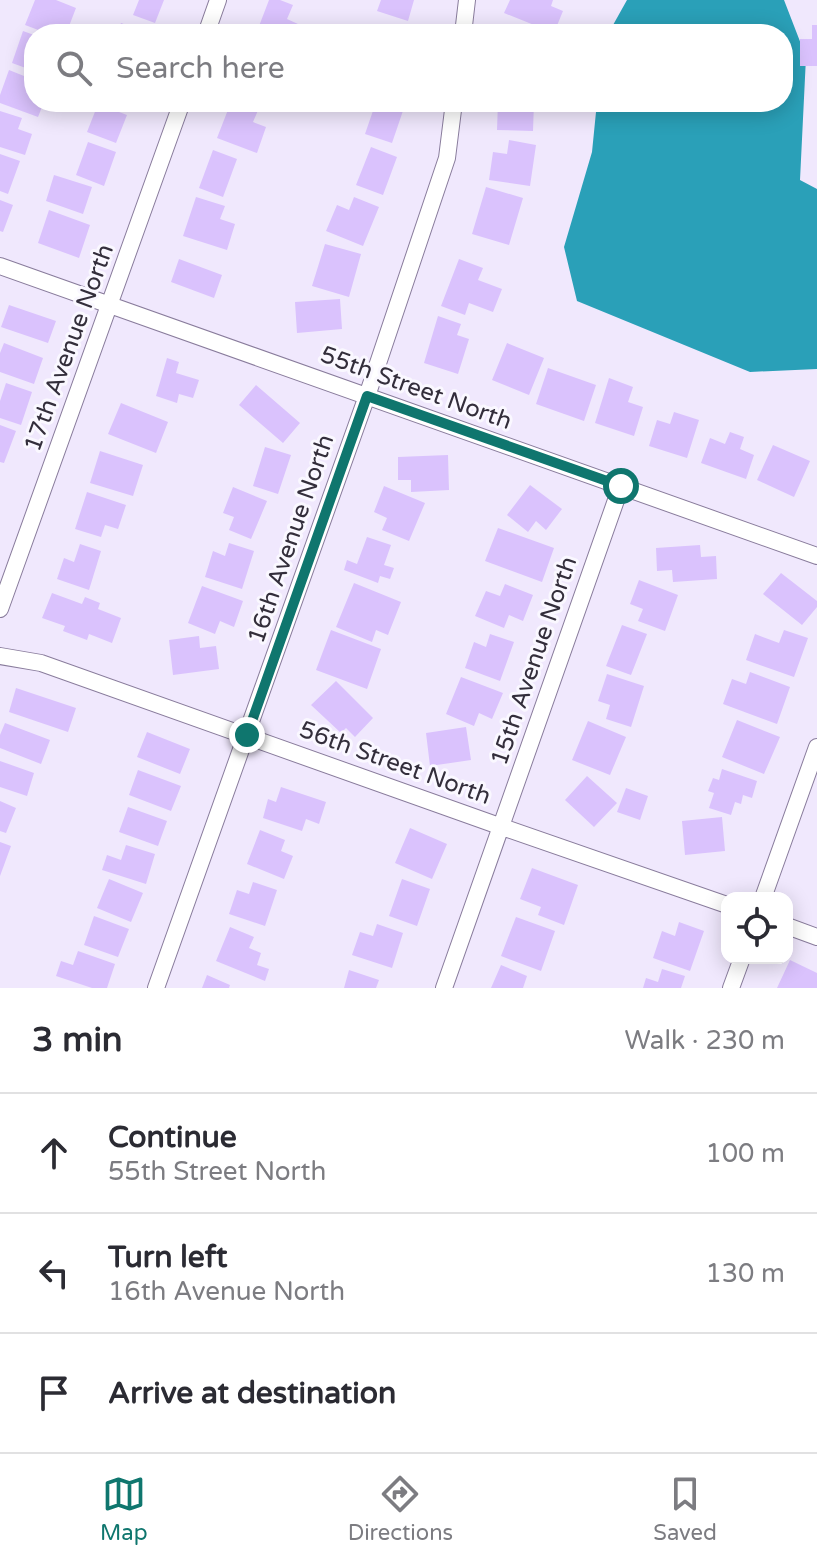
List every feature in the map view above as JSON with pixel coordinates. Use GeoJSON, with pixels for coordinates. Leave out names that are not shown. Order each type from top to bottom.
{"type":"FeatureCollection","features":[{"type":"Feature","properties":{"kind":"street"},"geometry":{"type":"LineString","coordinates":[[210,24],[218,0]]}},
{"type":"Feature","properties":{"kind":"street"},"geometry":{"type":"LineString","coordinates":[[464,24],[467,0]]}},
{"type":"Feature","properties":{"kind":"street","name":"17th Avenue North"},"geometry":{"type":"LineString","coordinates":[[0,609],[178,112]]}},
{"type":"Feature","properties":{"kind":"street","name":"16th Avenue North"},"geometry":{"type":"LineString","coordinates":[[156,988],[367,396],[447,158],[453,112]]}},
{"type":"Feature","properties":{"kind":"street","name":"55th Street North"},"geometry":{"type":"LineString","coordinates":[[0,266],[817,556]]}},
{"type":"Feature","properties":{"kind":"street","name":"15th Avenue North"},"geometry":{"type":"LineString","coordinates":[[444,988],[621,486]]}},
{"type":"Feature","properties":{"kind":"street","name":"56th Street North"},"geometry":{"type":"LineString","coordinates":[[0,656],[41,663],[721,903]]}},
{"type":"Feature","properties":{"kind":"street"},"geometry":{"type":"LineString","coordinates":[[765,892],[817,747]]}},
{"type":"Feature","properties":{"kind":"street"},"geometry":{"type":"LineString","coordinates":[[793,928],[817,937]]}},
{"type":"Feature","properties":{"kind":"street"},"geometry":{"type":"LineString","coordinates":[[731,988],[740,964]]}},
{"type":"Feature","properties":{"kind":"water"},"geometry":{"type":"Polygon","coordinates":[[[627,0],[784,0],[806,57],[800,180],[817,189],[817,369],[750,372],[577,301],[564,247],[592,152],[596,112],[793,112],[793,24],[614,24],[627,0]]]}},
{"type":"Feature","properties":{"kind":"building"},"geometry":{"type":"Polygon","coordinates":[[[35,0],[56,0],[76,8],[70,24],[25,24],[35,0]]]}},
{"type":"Feature","properties":{"kind":"building"},"geometry":{"type":"Polygon","coordinates":[[[139,0],[164,0],[155,23],[133,15],[139,0]]]}},
{"type":"Feature","properties":{"kind":"building"},"geometry":{"type":"Polygon","coordinates":[[[269,0],[293,5],[287,19],[298,24],[260,24],[269,0]]]}},
{"type":"Feature","properties":{"kind":"building"},"geometry":{"type":"Polygon","coordinates":[[[381,0],[414,0],[408,21],[377,11],[381,0]]]}},
{"type":"Feature","properties":{"kind":"building"},"geometry":{"type":"Polygon","coordinates":[[[510,0],[553,0],[551,6],[563,11],[558,24],[532,24],[504,13],[510,0]]]}},
{"type":"Feature","properties":{"kind":"building"},"geometry":{"type":"Polygon","coordinates":[[[812,25],[817,25],[817,66],[800,66],[800,39],[812,39],[812,25]]]}},
{"type":"Feature","properties":{"kind":"building"},"geometry":{"type":"Polygon","coordinates":[[[23,31],[24,67],[12,63],[23,31]]]}},
{"type":"Feature","properties":{"kind":"building"},"geometry":{"type":"Polygon","coordinates":[[[9,70],[24,76],[24,112],[0,103],[9,70]]]}},
{"type":"Feature","properties":{"kind":"building"},"geometry":{"type":"Polygon","coordinates":[[[0,111],[22,118],[18,129],[32,134],[25,155],[0,147],[0,111]]]}},
{"type":"Feature","properties":{"kind":"building"},"geometry":{"type":"Polygon","coordinates":[[[95,112],[127,115],[116,143],[87,132],[95,112]]]}},
{"type":"Feature","properties":{"kind":"building"},"geometry":{"type":"Polygon","coordinates":[[[227,112],[257,112],[253,122],[266,127],[257,153],[217,138],[227,112]]]}},
{"type":"Feature","properties":{"kind":"building"},"geometry":{"type":"Polygon","coordinates":[[[373,112],[403,112],[392,143],[365,134],[373,112]]]}},
{"type":"Feature","properties":{"kind":"building"},"geometry":{"type":"Polygon","coordinates":[[[498,112],[534,112],[533,131],[497,130],[498,112]]]}},
{"type":"Feature","properties":{"kind":"building"},"geometry":{"type":"Polygon","coordinates":[[[509,140],[536,145],[530,186],[489,180],[493,152],[507,154],[509,140]]]}},
{"type":"Feature","properties":{"kind":"building"},"geometry":{"type":"Polygon","coordinates":[[[88,142],[116,152],[104,186],[76,175],[88,142]]]}},
{"type":"Feature","properties":{"kind":"building"},"geometry":{"type":"Polygon","coordinates":[[[371,147],[397,157],[383,195],[356,185],[371,147]]]}},
{"type":"Feature","properties":{"kind":"building"},"geometry":{"type":"Polygon","coordinates":[[[213,150],[237,159],[223,197],[199,188],[213,150]]]}},
{"type":"Feature","properties":{"kind":"building"},"geometry":{"type":"Polygon","coordinates":[[[0,154],[20,161],[8,194],[0,191],[0,154]]]}},
{"type":"Feature","properties":{"kind":"building"},"geometry":{"type":"Polygon","coordinates":[[[54,175],[92,187],[83,214],[46,201],[54,175]]]}},
{"type":"Feature","properties":{"kind":"building"},"geometry":{"type":"Polygon","coordinates":[[[486,187],[523,198],[509,245],[472,234],[486,187]]]}},
{"type":"Feature","properties":{"kind":"building"},"geometry":{"type":"Polygon","coordinates":[[[196,197],[225,206],[220,219],[235,224],[227,250],[183,236],[196,197]]]}},
{"type":"Feature","properties":{"kind":"building"},"geometry":{"type":"Polygon","coordinates":[[[354,197],[379,207],[363,246],[326,231],[337,205],[349,210],[354,197]]]}},
{"type":"Feature","properties":{"kind":"building"},"geometry":{"type":"Polygon","coordinates":[[[0,200],[13,205],[3,232],[0,231],[0,200]]]}},
{"type":"Feature","properties":{"kind":"building"},"geometry":{"type":"Polygon","coordinates":[[[49,210],[90,225],[79,258],[38,243],[49,210]]]}},
{"type":"Feature","properties":{"kind":"building"},"geometry":{"type":"Polygon","coordinates":[[[325,244],[361,254],[349,297],[312,286],[325,244]]]}},
{"type":"Feature","properties":{"kind":"building"},"geometry":{"type":"Polygon","coordinates":[[[179,259],[222,275],[214,298],[171,282],[179,259]]]}},
{"type":"Feature","properties":{"kind":"building"},"geometry":{"type":"Polygon","coordinates":[[[459,259],[483,268],[478,280],[502,289],[493,312],[469,303],[465,315],[441,306],[459,259]]]}},
{"type":"Feature","properties":{"kind":"building"},"geometry":{"type":"Polygon","coordinates":[[[340,299],[342,329],[297,333],[295,302],[340,299]]]}},
{"type":"Feature","properties":{"kind":"building"},"geometry":{"type":"Polygon","coordinates":[[[9,305],[56,321],[48,343],[1,327],[9,305]]]}},
{"type":"Feature","properties":{"kind":"building"},"geometry":{"type":"Polygon","coordinates":[[[438,316],[461,324],[457,335],[469,339],[458,374],[424,363],[438,316]]]}},
{"type":"Feature","properties":{"kind":"building"},"geometry":{"type":"Polygon","coordinates":[[[4,343],[43,358],[34,384],[0,372],[0,353],[4,343]]]}},
{"type":"Feature","properties":{"kind":"building"},"geometry":{"type":"Polygon","coordinates":[[[507,343],[544,358],[529,395],[492,380],[507,343]]]}},
{"type":"Feature","properties":{"kind":"building"},"geometry":{"type":"Polygon","coordinates":[[[167,358],[179,362],[176,373],[199,380],[193,398],[179,394],[177,403],[156,396],[167,358]]]}},
{"type":"Feature","properties":{"kind":"building"},"geometry":{"type":"Polygon","coordinates":[[[548,368],[596,385],[584,421],[536,404],[548,368]]]}},
{"type":"Feature","properties":{"kind":"building"},"geometry":{"type":"Polygon","coordinates":[[[609,378],[633,387],[628,402],[643,407],[634,436],[595,423],[609,378]]]}},
{"type":"Feature","properties":{"kind":"building"},"geometry":{"type":"Polygon","coordinates":[[[6,383],[32,392],[21,425],[0,418],[0,401],[6,383]]]}},
{"type":"Feature","properties":{"kind":"building"},"geometry":{"type":"Polygon","coordinates":[[[256,385],[300,423],[283,443],[239,405],[256,385]]]}},
{"type":"Feature","properties":{"kind":"building"},"geometry":{"type":"Polygon","coordinates":[[[121,403],[168,422],[156,453],[108,434],[121,403]]]}},
{"type":"Feature","properties":{"kind":"building"},"geometry":{"type":"Polygon","coordinates":[[[674,412],[699,420],[687,458],[649,446],[657,420],[670,424],[674,412]]]}},
{"type":"Feature","properties":{"kind":"building"},"geometry":{"type":"Polygon","coordinates":[[[0,425],[16,431],[4,463],[0,462],[0,425]]]}},
{"type":"Feature","properties":{"kind":"building"},"geometry":{"type":"Polygon","coordinates":[[[730,432],[744,437],[740,449],[754,455],[746,479],[701,463],[710,438],[725,444],[730,432]]]}},
{"type":"Feature","properties":{"kind":"building"},"geometry":{"type":"Polygon","coordinates":[[[773,445],[810,461],[794,497],[757,480],[773,445]]]}},
{"type":"Feature","properties":{"kind":"building"},"geometry":{"type":"Polygon","coordinates":[[[265,447],[291,455],[278,494],[253,486],[265,447]]]}},
{"type":"Feature","properties":{"kind":"building"},"geometry":{"type":"Polygon","coordinates":[[[100,451],[143,465],[133,496],[90,483],[100,451]]]}},
{"type":"Feature","properties":{"kind":"building"},"geometry":{"type":"Polygon","coordinates":[[[448,455],[449,490],[411,492],[411,480],[398,480],[398,457],[448,455]]]}},
{"type":"Feature","properties":{"kind":"building"},"geometry":{"type":"Polygon","coordinates":[[[530,485],[562,509],[546,530],[536,521],[528,532],[507,515],[530,485]]]}},
{"type":"Feature","properties":{"kind":"building"},"geometry":{"type":"Polygon","coordinates":[[[384,486],[425,503],[409,541],[382,530],[387,518],[374,512],[384,486]]]}},
{"type":"Feature","properties":{"kind":"building"},"geometry":{"type":"Polygon","coordinates":[[[233,487],[267,501],[251,539],[229,530],[234,517],[223,513],[233,487]]]}},
{"type":"Feature","properties":{"kind":"building"},"geometry":{"type":"Polygon","coordinates":[[[87,492],[126,505],[118,529],[105,525],[101,537],[75,529],[87,492]]]}},
{"type":"Feature","properties":{"kind":"building"},"geometry":{"type":"Polygon","coordinates":[[[498,528],[554,548],[542,582],[485,561],[498,528]]]}},
{"type":"Feature","properties":{"kind":"building"},"geometry":{"type":"Polygon","coordinates":[[[367,537],[391,545],[384,565],[394,568],[390,579],[380,576],[378,583],[344,570],[347,560],[357,564],[367,537]]]}},
{"type":"Feature","properties":{"kind":"building"},"geometry":{"type":"Polygon","coordinates":[[[229,543],[254,551],[242,589],[205,577],[213,551],[225,556],[229,543]]]}},
{"type":"Feature","properties":{"kind":"building"},"geometry":{"type":"Polygon","coordinates":[[[80,544],[101,551],[89,590],[57,579],[64,558],[74,562],[80,544]]]}},
{"type":"Feature","properties":{"kind":"building"},"geometry":{"type":"Polygon","coordinates":[[[700,545],[701,557],[716,556],[717,579],[673,582],[672,570],[657,571],[656,548],[700,545]]]}},
{"type":"Feature","properties":{"kind":"building"},"geometry":{"type":"Polygon","coordinates":[[[781,573],[817,601],[817,607],[802,625],[763,594],[781,573]]]}},
{"type":"Feature","properties":{"kind":"building"},"geometry":{"type":"Polygon","coordinates":[[[639,580],[678,595],[665,631],[638,621],[643,609],[630,604],[639,580]]]}},
{"type":"Feature","properties":{"kind":"building"},"geometry":{"type":"Polygon","coordinates":[[[354,583],[401,602],[388,635],[376,630],[372,642],[336,627],[354,583]]]}},
{"type":"Feature","properties":{"kind":"building"},"geometry":{"type":"Polygon","coordinates":[[[505,584],[533,595],[523,621],[509,615],[504,628],[475,616],[486,591],[500,596],[505,584]]]}},
{"type":"Feature","properties":{"kind":"building"},"geometry":{"type":"Polygon","coordinates":[[[202,586],[243,601],[234,627],[220,621],[215,634],[188,623],[202,586]]]}},
{"type":"Feature","properties":{"kind":"building"},"geometry":{"type":"Polygon","coordinates":[[[52,593],[82,604],[85,597],[100,603],[98,609],[121,618],[112,643],[89,634],[87,640],[63,631],[65,626],[42,618],[52,593]]]}},
{"type":"Feature","properties":{"kind":"building"},"geometry":{"type":"Polygon","coordinates":[[[622,625],[647,634],[631,675],[606,666],[622,625]]]}},
{"type":"Feature","properties":{"kind":"building"},"geometry":{"type":"Polygon","coordinates":[[[331,630],[381,649],[367,689],[316,670],[331,630]]]}},
{"type":"Feature","properties":{"kind":"building"},"geometry":{"type":"Polygon","coordinates":[[[784,630],[808,638],[794,677],[746,660],[755,634],[779,643],[784,630]]]}},
{"type":"Feature","properties":{"kind":"building"},"geometry":{"type":"Polygon","coordinates":[[[490,634],[514,642],[500,681],[465,668],[474,642],[486,647],[490,634]]]}},
{"type":"Feature","properties":{"kind":"building"},"geometry":{"type":"Polygon","coordinates":[[[199,636],[200,648],[216,646],[219,669],[173,675],[169,640],[199,636]]]}},
{"type":"Feature","properties":{"kind":"building"},"geometry":{"type":"Polygon","coordinates":[[[750,672],[790,687],[777,724],[723,704],[732,679],[746,684],[750,672]]]}},
{"type":"Feature","properties":{"kind":"building"},"geometry":{"type":"Polygon","coordinates":[[[607,674],[644,686],[631,727],[606,719],[610,705],[598,701],[607,674]]]}},
{"type":"Feature","properties":{"kind":"building"},"geometry":{"type":"Polygon","coordinates":[[[461,677],[503,693],[492,719],[479,713],[474,726],[446,714],[461,677]]]}},
{"type":"Feature","properties":{"kind":"building"},"geometry":{"type":"Polygon","coordinates":[[[336,681],[373,718],[355,737],[346,728],[341,733],[311,705],[336,681]]]}},
{"type":"Feature","properties":{"kind":"building"},"geometry":{"type":"Polygon","coordinates":[[[16,688],[76,708],[68,732],[9,712],[16,688]]]}},
{"type":"Feature","properties":{"kind":"building"},"geometry":{"type":"Polygon","coordinates":[[[737,720],[780,737],[764,774],[722,757],[737,720]]]}},
{"type":"Feature","properties":{"kind":"building"},"geometry":{"type":"Polygon","coordinates":[[[588,721],[626,737],[610,775],[572,760],[588,721]]]}},
{"type":"Feature","properties":{"kind":"building"},"geometry":{"type":"Polygon","coordinates":[[[5,723],[50,740],[41,764],[0,748],[0,735],[5,723]]]}},
{"type":"Feature","properties":{"kind":"building"},"geometry":{"type":"Polygon","coordinates":[[[466,727],[471,760],[430,766],[426,733],[466,727]]]}},
{"type":"Feature","properties":{"kind":"building"},"geometry":{"type":"Polygon","coordinates":[[[147,732],[190,749],[180,774],[137,757],[147,732]]]}},
{"type":"Feature","properties":{"kind":"building"},"geometry":{"type":"Polygon","coordinates":[[[0,761],[34,773],[27,796],[0,787],[0,761]]]}},
{"type":"Feature","properties":{"kind":"building"},"geometry":{"type":"Polygon","coordinates":[[[722,769],[757,781],[752,798],[743,795],[741,804],[735,802],[731,815],[709,808],[714,793],[708,791],[713,778],[719,780],[722,769]]]}},
{"type":"Feature","properties":{"kind":"building"},"geometry":{"type":"Polygon","coordinates":[[[138,770],[181,786],[171,811],[129,795],[138,770]]]}},
{"type":"Feature","properties":{"kind":"building"},"geometry":{"type":"Polygon","coordinates":[[[587,776],[617,803],[594,827],[565,800],[587,776]]]}},
{"type":"Feature","properties":{"kind":"building"},"geometry":{"type":"Polygon","coordinates":[[[281,787],[326,802],[319,824],[306,819],[302,831],[263,818],[268,799],[276,802],[281,787]]]}},
{"type":"Feature","properties":{"kind":"building"},"geometry":{"type":"Polygon","coordinates":[[[626,788],[648,796],[640,820],[617,812],[626,788]]]}},
{"type":"Feature","properties":{"kind":"building"},"geometry":{"type":"Polygon","coordinates":[[[0,801],[16,808],[6,833],[0,831],[0,801]]]}},
{"type":"Feature","properties":{"kind":"building"},"geometry":{"type":"Polygon","coordinates":[[[128,807],[167,821],[158,846],[119,832],[128,807]]]}},
{"type":"Feature","properties":{"kind":"building"},"geometry":{"type":"Polygon","coordinates":[[[722,817],[725,851],[685,855],[682,821],[722,817]]]}},
{"type":"Feature","properties":{"kind":"building"},"geometry":{"type":"Polygon","coordinates":[[[410,828],[447,844],[432,879],[395,863],[410,828]]]}},
{"type":"Feature","properties":{"kind":"building"},"geometry":{"type":"Polygon","coordinates":[[[260,830],[285,840],[281,851],[293,856],[284,879],[247,864],[260,830]]]}},
{"type":"Feature","properties":{"kind":"building"},"geometry":{"type":"Polygon","coordinates":[[[0,842],[11,846],[0,876],[0,842]]]}},
{"type":"Feature","properties":{"kind":"building"},"geometry":{"type":"Polygon","coordinates":[[[126,845],[155,854],[146,884],[102,870],[107,855],[121,860],[126,845]]]}},
{"type":"Feature","properties":{"kind":"building"},"geometry":{"type":"Polygon","coordinates":[[[532,868],[578,885],[564,925],[538,915],[541,907],[520,899],[532,868]]]}},
{"type":"Feature","properties":{"kind":"building"},"geometry":{"type":"Polygon","coordinates":[[[109,879],[143,893],[131,922],[97,908],[109,879]]]}},
{"type":"Feature","properties":{"kind":"building"},"geometry":{"type":"Polygon","coordinates":[[[402,879],[430,889],[417,926],[389,916],[402,879]]]}},
{"type":"Feature","properties":{"kind":"building"},"geometry":{"type":"Polygon","coordinates":[[[253,882],[277,890],[265,926],[229,914],[237,890],[249,894],[253,882]]]}},
{"type":"Feature","properties":{"kind":"building"},"geometry":{"type":"Polygon","coordinates":[[[94,916],[129,929],[118,957],[84,945],[94,916]]]}},
{"type":"Feature","properties":{"kind":"building"},"geometry":{"type":"Polygon","coordinates":[[[516,917],[555,931],[541,971],[501,956],[516,917]]]}},
{"type":"Feature","properties":{"kind":"building"},"geometry":{"type":"Polygon","coordinates":[[[679,922],[704,931],[690,971],[653,958],[662,931],[675,936],[679,922]]]}},
{"type":"Feature","properties":{"kind":"building"},"geometry":{"type":"Polygon","coordinates":[[[377,924],[403,933],[392,968],[352,955],[360,932],[373,936],[377,924]]]}},
{"type":"Feature","properties":{"kind":"building"},"geometry":{"type":"Polygon","coordinates":[[[230,927],[254,937],[249,948],[261,953],[257,965],[269,969],[265,981],[216,961],[230,927]]]}},
{"type":"Feature","properties":{"kind":"building"},"geometry":{"type":"Polygon","coordinates":[[[78,951],[115,964],[107,988],[92,988],[56,976],[61,961],[73,965],[78,951]]]}},
{"type":"Feature","properties":{"kind":"building"},"geometry":{"type":"Polygon","coordinates":[[[793,961],[817,973],[817,988],[777,988],[788,964],[793,961]]]}},
{"type":"Feature","properties":{"kind":"building"},"geometry":{"type":"Polygon","coordinates":[[[501,965],[527,976],[523,988],[491,988],[501,965]]]}},
{"type":"Feature","properties":{"kind":"building"},"geometry":{"type":"Polygon","coordinates":[[[662,969],[685,976],[681,988],[643,988],[646,978],[658,982],[662,969]]]}},
{"type":"Feature","properties":{"kind":"building"},"geometry":{"type":"Polygon","coordinates":[[[349,970],[379,980],[376,988],[344,988],[349,970]]]}},
{"type":"Feature","properties":{"kind":"building"},"geometry":{"type":"Polygon","coordinates":[[[207,975],[230,985],[229,988],[202,988],[207,975]]]}},
{"type":"Feature","properties":{"kind":"route"},"geometry":{"type":"LineString","coordinates":[[247,735],[367,396],[621,486]]}}]}
